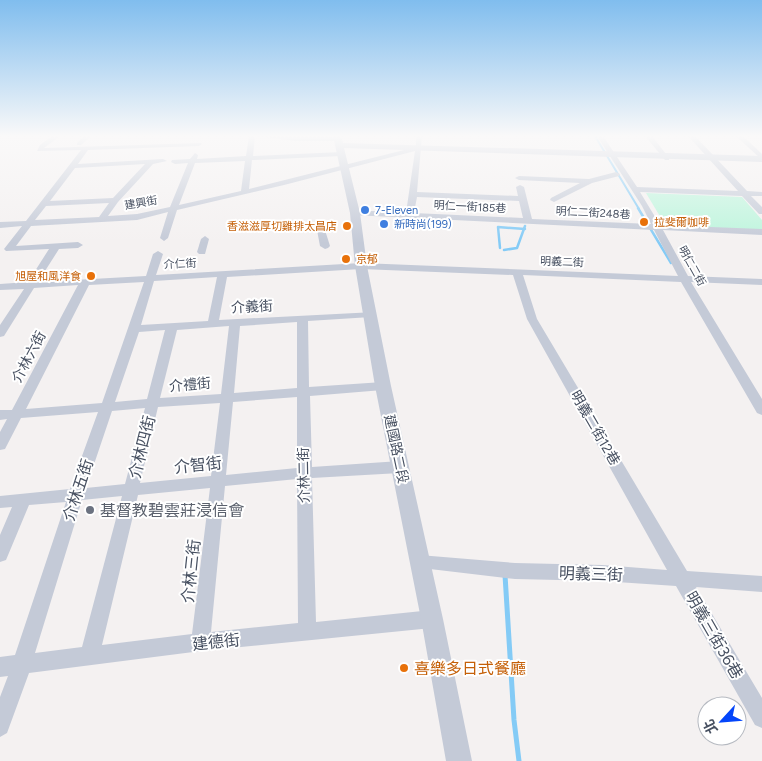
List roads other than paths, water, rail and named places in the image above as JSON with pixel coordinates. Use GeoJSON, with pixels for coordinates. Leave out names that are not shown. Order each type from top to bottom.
{"type":"FeatureCollection","features":[{"type":"Feature","properties":{"kind":"street"},"geometry":{"type":"LineString","coordinates":[[70,172],[28,222],[9,249],[78,245]]}},
{"type":"Feature","properties":{"kind":"street"},"geometry":{"type":"LineString","coordinates":[[101,220],[115,200],[143,172]]}},
{"type":"Feature","properties":{"kind":"street"},"geometry":{"type":"LineString","coordinates":[[164,238],[173,209],[189,172]]}},
{"type":"Feature","properties":{"kind":"street"},"geometry":{"type":"LineString","coordinates":[[245,191],[248,172]]}},
{"type":"Feature","properties":{"kind":"street","name":"建興街"},"geometry":{"type":"LineString","coordinates":[[0,226],[28,222],[137,217],[245,191],[288,172]]}},
{"type":"Feature","properties":{"kind":"street","name":"建國路二段"},"geometry":{"type":"LineString","coordinates":[[345,172],[355,213],[361,266],[383,386],[432,619],[459,761]]}},
{"type":"Feature","properties":{"kind":"street"},"geometry":{"type":"LineString","coordinates":[[410,215],[415,172]]}},
{"type":"Feature","properties":{"kind":"street","name":"明仁二街"},"geometry":{"type":"LineString","coordinates":[[624,172],[636,189],[685,280],[762,410]]}},
{"type":"Feature","properties":{"kind":"street"},"geometry":{"type":"LineString","coordinates":[[724,172],[762,212]]}},
{"type":"Feature","properties":{"kind":"street"},"geometry":{"type":"LineString","coordinates":[[528,221],[520,182],[588,181],[616,174]]}},
{"type":"Feature","properties":{"kind":"street"},"geometry":{"type":"LineString","coordinates":[[548,194],[558,197],[588,181]]}},
{"type":"Feature","properties":{"kind":"street"},"geometry":{"type":"LineString","coordinates":[[636,189],[762,194]]}},
{"type":"Feature","properties":{"kind":"street"},"geometry":{"type":"LineString","coordinates":[[412,194],[523,199]]}},
{"type":"Feature","properties":{"kind":"street"},"geometry":{"type":"LineString","coordinates":[[43,204],[115,200]]}},
{"type":"Feature","properties":{"kind":"street","name":"明仁一街185巷"},"geometry":{"type":"LineString","coordinates":[[355,213],[528,221]]}},
{"type":"Feature","properties":{"kind":"street","name":"明仁二街248巷"},"geometry":{"type":"LineString","coordinates":[[528,221],[762,232]]}},
{"type":"Feature","properties":{"kind":"street"},"geometry":{"type":"LineString","coordinates":[[321,230],[325,246]]}},
{"type":"Feature","properties":{"kind":"street"},"geometry":{"type":"LineString","coordinates":[[202,252],[206,239]]}},
{"type":"Feature","properties":{"kind":"street"},"geometry":{"type":"LineString","coordinates":[[0,334],[56,246]]}},
{"type":"Feature","properties":{"kind":"street","name":"介林五街"},"geometry":{"type":"LineString","coordinates":[[0,726],[22,664],[76,494],[134,329],[158,254]]}},
{"type":"Feature","properties":{"kind":"street","name":"明義二街"},"geometry":{"type":"LineString","coordinates":[[361,266],[762,282]]}},
{"type":"Feature","properties":{"kind":"street","name":"介仁街"},"geometry":{"type":"LineString","coordinates":[[0,287],[361,266]]}},
{"type":"Feature","properties":{"kind":"street","name":"明義二街12巷"},"geometry":{"type":"LineString","coordinates":[[517,273],[532,319],[682,578]]}},
{"type":"Feature","properties":{"kind":"street"},"geometry":{"type":"LineString","coordinates":[[213,324],[222,275]]}},
{"type":"Feature","properties":{"kind":"street","name":"介林六街"},"geometry":{"type":"LineString","coordinates":[[0,445],[85,282]]}},
{"type":"Feature","properties":{"kind":"street","name":"介義街"},"geometry":{"type":"LineString","coordinates":[[134,329],[371,314]]}},
{"type":"Feature","properties":{"kind":"street","name":"介林二街"},"geometry":{"type":"LineString","coordinates":[[302,319],[307,632]]}},
{"type":"Feature","properties":{"kind":"street","name":"介林三街"},"geometry":{"type":"LineString","coordinates":[[201,642],[235,324]]}},
{"type":"Feature","properties":{"kind":"street","name":"介林四街"},"geometry":{"type":"LineString","coordinates":[[90,655],[172,326]]}},
{"type":"Feature","properties":{"kind":"street","name":"介禮街"},"geometry":{"type":"LineString","coordinates":[[0,415],[383,386]]}},
{"type":"Feature","properties":{"kind":"street","name":"介智街"},"geometry":{"type":"LineString","coordinates":[[0,502],[304,473],[400,467]]}},
{"type":"Feature","properties":{"kind":"street"},"geometry":{"type":"LineString","coordinates":[[0,554],[23,500]]}},
{"type":"Feature","properties":{"kind":"street","name":"明義三街"},"geometry":{"type":"LineString","coordinates":[[419,562],[515,571],[682,578],[762,584]]}},
{"type":"Feature","properties":{"kind":"street","name":"明義三街36巷"},"geometry":{"type":"LineString","coordinates":[[682,578],[762,718]]}},
{"type":"Feature","properties":{"kind":"street","name":"建德街"},"geometry":{"type":"LineString","coordinates":[[0,667],[201,642],[432,619]]}},
{"type":"Feature","properties":{"kind":"waterway"},"geometry":{"type":"LineString","coordinates":[[616,172],[639,209]]}},
{"type":"Feature","properties":{"kind":"waterway"},"geometry":{"type":"LineString","coordinates":[[638,208],[671,263]]}},
{"type":"Feature","properties":{"kind":"waterway"},"geometry":{"type":"LineString","coordinates":[[500,248],[498,227],[524,229]]}},
{"type":"Feature","properties":{"kind":"waterway"},"geometry":{"type":"LineString","coordinates":[[504,250],[517,248],[524,229]]}},
{"type":"Feature","properties":{"kind":"waterway"},"geometry":{"type":"LineString","coordinates":[[505,575],[514,720],[519,761]]}},
{"type":"Feature","properties":{"kind":"place","name":"7-Eleven"},"geometry":{"type":"Point","coordinates":[365,210]}},
{"type":"Feature","properties":{"kind":"place","name":"拉斐爾咖啡"},"geometry":{"type":"Point","coordinates":[644,222]}},
{"type":"Feature","properties":{"kind":"place","name":"新時尚(199)"},"geometry":{"type":"Point","coordinates":[384,224]}},
{"type":"Feature","properties":{"kind":"place","name":"香滋滋厚切雞排太昌店"},"geometry":{"type":"Point","coordinates":[347,226]}},
{"type":"Feature","properties":{"kind":"place","name":"京郁"},"geometry":{"type":"Point","coordinates":[346,259]}},
{"type":"Feature","properties":{"kind":"place","name":"旭屋和風洋食"},"geometry":{"type":"Point","coordinates":[91,276]}},
{"type":"Feature","properties":{"kind":"place","name":"基督教碧雲莊浸信會"},"geometry":{"type":"Point","coordinates":[90,510]}},
{"type":"Feature","properties":{"kind":"place","name":"喜樂多日式餐廳"},"geometry":{"type":"Point","coordinates":[404,668]}}]}
